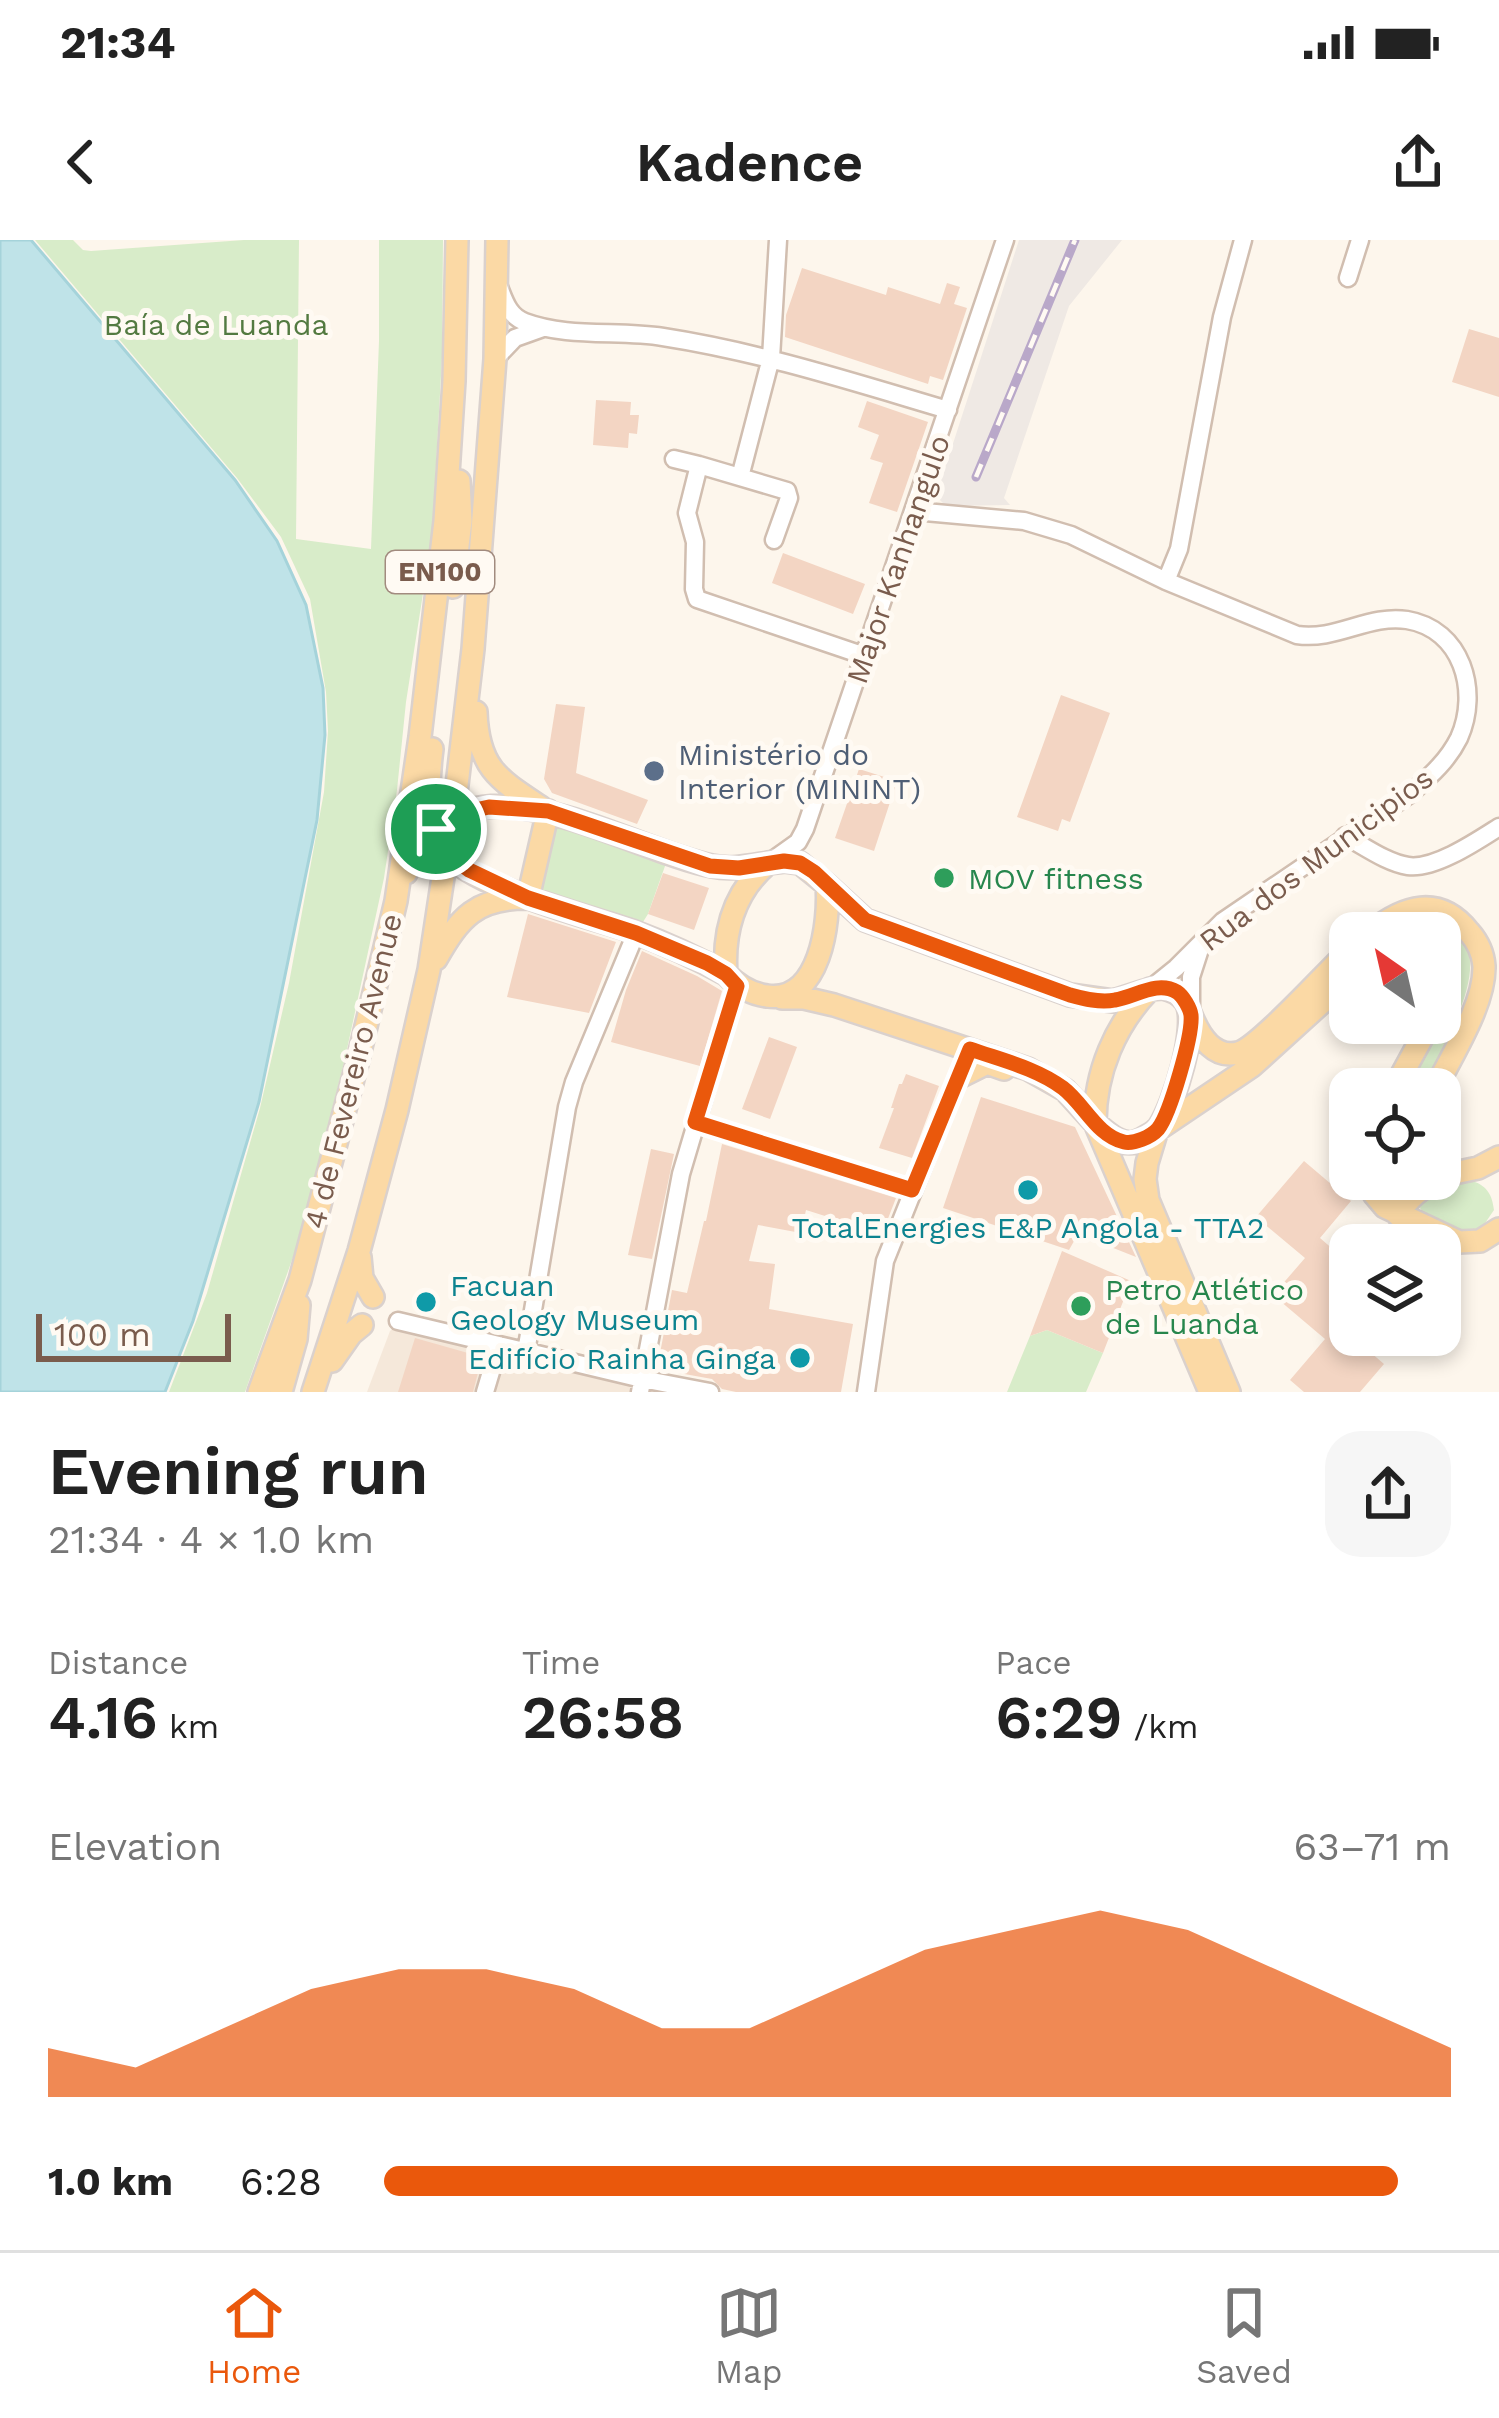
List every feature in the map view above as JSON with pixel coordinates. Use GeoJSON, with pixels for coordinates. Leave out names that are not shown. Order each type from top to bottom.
{"type":"FeatureCollection","features":[{"type":"Feature","properties":{"kind":"main road","name":"4 de Fevereiro Avenue"},"geometry":{"type":"LineString","coordinates":[[259,1392],[300,1280],[396,901],[439,583],[454,381],[457,240]]}},
{"type":"Feature","properties":{"kind":"main road","name":"4 de Fevereiro Avenue"},"geometry":{"type":"LineString","coordinates":[[315,1387],[359,1251],[429,970],[446,853],[444,822],[473,649],[495,359],[497,240]]}},
{"type":"Feature","properties":{"kind":"main road"},"geometry":{"type":"LineString","coordinates":[[444,822],[430,807],[429,771],[461,521],[454,381]]}},
{"type":"Feature","properties":{"kind":"main road"},"geometry":{"type":"LineString","coordinates":[[473,649],[482,755],[497,776],[548,811]]}},
{"type":"Feature","properties":{"kind":"main road"},"geometry":{"type":"LineString","coordinates":[[396,901],[416,853],[444,822],[489,807],[548,811],[710,866],[800,863],[865,920],[1070,995],[1113,1001],[1150,989],[1177,992],[1211,1047],[1222,1053],[1241,1052],[1258,1039],[1329,970]]}},
{"type":"Feature","properties":{"kind":"main road"},"geometry":{"type":"LineString","coordinates":[[528,898],[548,811]]}},
{"type":"Feature","properties":{"kind":"main road"},"geometry":{"type":"LineString","coordinates":[[446,853],[469,870],[528,898],[636,933],[760,995],[833,1005],[1052,1081],[1078,1101],[1095,1123],[1210,1392]]}},
{"type":"Feature","properties":{"kind":"main road"},"geometry":{"type":"LineString","coordinates":[[732,980],[727,931],[735,906],[755,874],[768,863]]}},
{"type":"Feature","properties":{"kind":"main road"},"geometry":{"type":"LineString","coordinates":[[782,998],[803,984],[818,956],[826,931],[827,885]]}},
{"type":"Feature","properties":{"kind":"main road","name":"EN100"},"geometry":{"type":"LineString","coordinates":[[429,970],[460,920],[481,904],[528,898]]}},
{"type":"Feature","properties":{"kind":"main road"},"geometry":{"type":"LineString","coordinates":[[1403,912],[1436,907],[1446,912]]}},
{"type":"Feature","properties":{"kind":"main road"},"geometry":{"type":"LineString","coordinates":[[1461,923],[1479,945],[1484,964],[1478,1000],[1461,1036]]}},
{"type":"Feature","properties":{"kind":"main road"},"geometry":{"type":"LineString","coordinates":[[1095,1123],[1099,1088],[1118,1028],[1150,989]]}},
{"type":"Feature","properties":{"kind":"main road"},"geometry":{"type":"LineString","coordinates":[[1095,1123],[1121,1142],[1135,1142],[1252,1066],[1329,996]]}},
{"type":"Feature","properties":{"kind":"main road"},"geometry":{"type":"LineString","coordinates":[[1191,1015],[1180,1080],[1157,1130],[1144,1179],[1148,1200],[1228,1392]]}},
{"type":"Feature","properties":{"kind":"main road"},"geometry":{"type":"LineString","coordinates":[[961,1076],[987,1063],[1065,1100],[1135,1214]]}},
{"type":"Feature","properties":{"kind":"main road"},"geometry":{"type":"LineString","coordinates":[[1461,1172],[1499,1157]]}},
{"type":"Feature","properties":{"kind":"main road"},"geometry":{"type":"LineString","coordinates":[[1478,1168],[1499,1182]]}},
{"type":"Feature","properties":{"kind":"main road"},"geometry":{"type":"LineString","coordinates":[[1377,1200],[1398,1215],[1459,1242],[1480,1241],[1498,1229]]}},
{"type":"Feature","properties":{"kind":"main road"},"geometry":{"type":"LineString","coordinates":[[1398,1215],[1411,1200]]}},
{"type":"Feature","properties":{"kind":"main road"},"geometry":{"type":"LineString","coordinates":[[359,1251],[362,1277],[373,1297]]}},
{"type":"Feature","properties":{"kind":"main road","name":"EN100"},"geometry":{"type":"LineString","coordinates":[[281,1392],[296,1339],[300,1280]]}},
{"type":"Feature","properties":{"kind":"main road","name":"EN100"},"geometry":{"type":"LineString","coordinates":[[315,1387],[362,1325]]}},
{"type":"Feature","properties":{"kind":"street"},"geometry":{"type":"LineString","coordinates":[[740,477],[771,358],[778,240]]}},
{"type":"Feature","properties":{"kind":"street","name":"Major Kanhangulo"},"geometry":{"type":"LineString","coordinates":[[806,830],[1005,240]]}},
{"type":"Feature","properties":{"kind":"street"},"geometry":{"type":"LineString","coordinates":[[1166,581],[1179,549],[1222,317],[1243,240]]}},
{"type":"Feature","properties":{"kind":"street"},"geometry":{"type":"LineString","coordinates":[[1348,278],[1360,240]]}},
{"type":"Feature","properties":{"kind":"street"},"geometry":{"type":"LineString","coordinates":[[497,282],[507,307],[520,320],[548,327],[659,336],[771,358],[948,410]]}},
{"type":"Feature","properties":{"kind":"street"},"geometry":{"type":"LineString","coordinates":[[495,359],[515,338],[548,327]]}},
{"type":"Feature","properties":{"kind":"street"},"geometry":{"type":"LineString","coordinates":[[674,459],[787,491],[774,540]]}},
{"type":"Feature","properties":{"kind":"street"},"geometry":{"type":"LineString","coordinates":[[699,465],[687,513],[695,542],[697,599],[865,656]]}},
{"type":"Feature","properties":{"kind":"street","name":"Rua dos Municipios"},"geometry":{"type":"LineString","coordinates":[[914,512],[1024,521],[1071,535],[1166,581],[1298,635],[1331,636],[1389,620],[1408,620],[1437,630],[1459,655],[1468,695],[1461,734],[1435,772],[1410,794],[1223,921],[1150,989]]}},
{"type":"Feature","properties":{"kind":"street"},"geometry":{"type":"LineString","coordinates":[[1346,836],[1394,861],[1424,866],[1499,827]]}},
{"type":"Feature","properties":{"kind":"street"},"geometry":{"type":"LineString","coordinates":[[768,863],[798,842],[806,830]]}},
{"type":"Feature","properties":{"kind":"street"},"geometry":{"type":"LineString","coordinates":[[806,830],[812,858],[827,885]]}},
{"type":"Feature","properties":{"kind":"street"},"geometry":{"type":"LineString","coordinates":[[526,1352],[567,1107],[636,933]]}},
{"type":"Feature","properties":{"kind":"street"},"geometry":{"type":"LineString","coordinates":[[1191,1015],[1191,977],[1204,940]]}},
{"type":"Feature","properties":{"kind":"street"},"geometry":{"type":"LineString","coordinates":[[641,1386],[681,1174],[732,980]]}},
{"type":"Feature","properties":{"kind":"street"},"geometry":{"type":"LineString","coordinates":[[866,1392],[885,1261],[970,1049]]}},
{"type":"Feature","properties":{"kind":"street"},"geometry":{"type":"LineString","coordinates":[[695,1122],[912,1190]]}},
{"type":"Feature","properties":{"kind":"street"},"geometry":{"type":"LineString","coordinates":[[398,1321],[641,1386],[710,1392]]}},
{"type":"Feature","properties":{"kind":"street"},"geometry":{"type":"LineString","coordinates":[[485,1392],[499,1345]]}},
{"type":"Feature","properties":{"kind":"shaded area"},"geometry":{"type":"Polygon","coordinates":[[[1019,240],[1122,240],[1069,306],[1004,498],[1010,505],[946,506],[936,496],[1019,240]]]}},
{"type":"Feature","properties":{"kind":"shaded area"},"geometry":{"type":"Polygon","coordinates":[[[395,1327],[710,1392],[367,1392],[395,1327]]]}},
{"type":"Feature","properties":{"kind":"green space","name":"Baía de Luanda"},"geometry":{"type":"Polygon","coordinates":[[[35,240],[73,240],[91,251],[299,240],[296,539],[371,549],[379,240],[443,240],[432,536],[384,878],[344,1063],[297,1246],[245,1392],[169,1392],[207,1293],[260,1108],[289,983],[324,792],[326,692],[310,599],[281,537],[237,478],[35,240]]]}},
{"type":"Feature","properties":{"kind":"green space"},"geometry":{"type":"Polygon","coordinates":[[[548,811],[670,852],[648,914],[636,933],[528,898],[548,811]]]}},
{"type":"Feature","properties":{"kind":"green space"},"geometry":{"type":"Polygon","coordinates":[[[1461,937],[1470,958],[1461,1006],[1461,937]]]}},
{"type":"Feature","properties":{"kind":"green space"},"geometry":{"type":"Polygon","coordinates":[[[1428,1044],[1444,1044],[1432,1068],[1414,1068],[1428,1044]]]}},
{"type":"Feature","properties":{"kind":"green space"},"geometry":{"type":"Polygon","coordinates":[[[1473,1181],[1492,1200],[1494,1210],[1479,1232],[1461,1232],[1461,1224],[1438,1224],[1420,1208],[1423,1200],[1461,1200],[1461,1184],[1473,1181]]]}},
{"type":"Feature","properties":{"kind":"green space"},"geometry":{"type":"Polygon","coordinates":[[[1047,1330],[1103,1353],[1086,1392],[1007,1392],[1030,1336],[1047,1330]]]}},
{"type":"Feature","properties":{"kind":"water"},"geometry":{"type":"Polygon","coordinates":[[[0,240],[31,240],[235,480],[277,541],[306,605],[323,688],[325,735],[317,820],[259,1102],[193,1321],[165,1392],[0,1392],[0,240]]]}},
{"type":"Feature","properties":{"kind":"building"},"geometry":{"type":"Polygon","coordinates":[[[802,268],[886,295],[888,287],[940,304],[947,283],[960,287],[954,304],[967,308],[943,380],[930,376],[928,384],[785,337],[786,315],[802,268]]]}},
{"type":"Feature","properties":{"kind":"building"},"geometry":{"type":"Polygon","coordinates":[[[1469,329],[1499,338],[1499,397],[1452,382],[1469,329]]]}},
{"type":"Feature","properties":{"kind":"building"},"geometry":{"type":"Polygon","coordinates":[[[596,400],[631,402],[630,415],[639,415],[637,434],[629,433],[628,448],[593,445],[596,400]]]}},
{"type":"Feature","properties":{"kind":"building"},"geometry":{"type":"Polygon","coordinates":[[[867,401],[928,422],[897,512],[869,503],[883,463],[870,459],[879,435],[858,427],[867,401]]]}},
{"type":"Feature","properties":{"kind":"building"},"geometry":{"type":"Polygon","coordinates":[[[783,553],[865,584],[853,614],[772,583],[783,553]]]}},
{"type":"Feature","properties":{"kind":"building"},"geometry":{"type":"Polygon","coordinates":[[[1061,695],[1110,713],[1070,822],[1062,819],[1058,831],[1017,817],[1061,695]]]}},
{"type":"Feature","properties":{"kind":"building"},"geometry":{"type":"Polygon","coordinates":[[[556,704],[585,707],[576,773],[648,800],[637,824],[552,793],[544,779],[556,704]]]}},
{"type":"Feature","properties":{"kind":"building"},"geometry":{"type":"Polygon","coordinates":[[[859,769],[897,781],[874,851],[835,838],[859,769]]]}},
{"type":"Feature","properties":{"kind":"building"},"geometry":{"type":"Polygon","coordinates":[[[663,873],[709,888],[694,930],[648,914],[663,873]]]}},
{"type":"Feature","properties":{"kind":"building"},"geometry":{"type":"Polygon","coordinates":[[[528,914],[616,942],[589,1013],[507,997],[528,914]]]}},
{"type":"Feature","properties":{"kind":"building"},"geometry":{"type":"Polygon","coordinates":[[[642,951],[722,991],[700,1066],[611,1042],[642,951]]]}},
{"type":"Feature","properties":{"kind":"building"},"geometry":{"type":"Polygon","coordinates":[[[769,1037],[797,1047],[770,1119],[742,1109],[769,1037]]]}},
{"type":"Feature","properties":{"kind":"building"},"geometry":{"type":"Polygon","coordinates":[[[906,1074],[939,1086],[912,1158],[879,1148],[906,1074]]]}},
{"type":"Feature","properties":{"kind":"building","name":"TotalEnergies E&P Angola - TTA2"},"geometry":{"type":"Polygon","coordinates":[[[981,1097],[1075,1127],[1136,1257],[1078,1234],[1069,1250],[943,1208],[981,1097]]]}},
{"type":"Feature","properties":{"kind":"building"},"geometry":{"type":"Polygon","coordinates":[[[722,1144],[896,1198],[882,1234],[806,1210],[801,1233],[758,1225],[749,1261],[775,1264],[769,1309],[853,1324],[841,1392],[736,1392],[722,1389],[712,1379],[657,1369],[672,1290],[687,1293],[722,1144]]]}},
{"type":"Feature","properties":{"kind":"building"},"geometry":{"type":"Polygon","coordinates":[[[651,1149],[674,1154],[652,1259],[628,1255],[651,1149]]]}},
{"type":"Feature","properties":{"kind":"building"},"geometry":{"type":"Polygon","coordinates":[[[1304,1161],[1329,1182],[1329,1200],[1351,1201],[1320,1238],[1329,1246],[1329,1356],[1375,1356],[1384,1364],[1360,1392],[1304,1392],[1290,1380],[1325,1339],[1273,1295],[1305,1258],[1256,1217],[1304,1161]]]}},
{"type":"Feature","properties":{"kind":"building","name":"Petro Atlético de Luanda"},"geometry":{"type":"Polygon","coordinates":[[[1062,1251],[1131,1281],[1103,1353],[1047,1330],[1030,1336],[1062,1251]]]}},
{"type":"Feature","properties":{"kind":"building"},"geometry":{"type":"Polygon","coordinates":[[[415,1338],[482,1357],[473,1392],[398,1392],[415,1338]]]}},
{"type":"Feature","properties":{"kind":"railway"},"geometry":{"type":"LineString","coordinates":[[976,477],[1075,240]]}},
{"type":"Feature","properties":{"kind":"place","name":"Ministério do Interior (MININT)"},"geometry":{"type":"Point","coordinates":[654,771]}},
{"type":"Feature","properties":{"kind":"place","name":"MOV fitness"},"geometry":{"type":"Point","coordinates":[944,878]}},
{"type":"Feature","properties":{"kind":"place","name":"TotalEnergies E&P Angola - TTA2"},"geometry":{"type":"Point","coordinates":[1028,1190]}},
{"type":"Feature","properties":{"kind":"place","name":"Facuan Geology Museum"},"geometry":{"type":"Point","coordinates":[426,1302]}},
{"type":"Feature","properties":{"kind":"place","name":"Petro Atlético de Luanda"},"geometry":{"type":"Point","coordinates":[1081,1306]}},
{"type":"Feature","properties":{"kind":"place","name":"Edifício Rainha Ginga"},"geometry":{"type":"Point","coordinates":[800,1358]}},
{"type":"Feature","properties":{"kind":"route"},"geometry":{"type":"LineString","coordinates":[[508,807],[548,811],[710,866],[800,863],[865,920],[1070,995],[1113,1001],[1150,989],[1177,992],[1191,1015],[1180,1080],[1157,1130],[1135,1142],[1121,1142],[1052,1081],[970,1049],[912,1190],[695,1122],[737,986],[707,963],[636,933],[528,898],[469,870],[446,853],[436,829],[453,815],[472,809],[508,807]]}}]}
